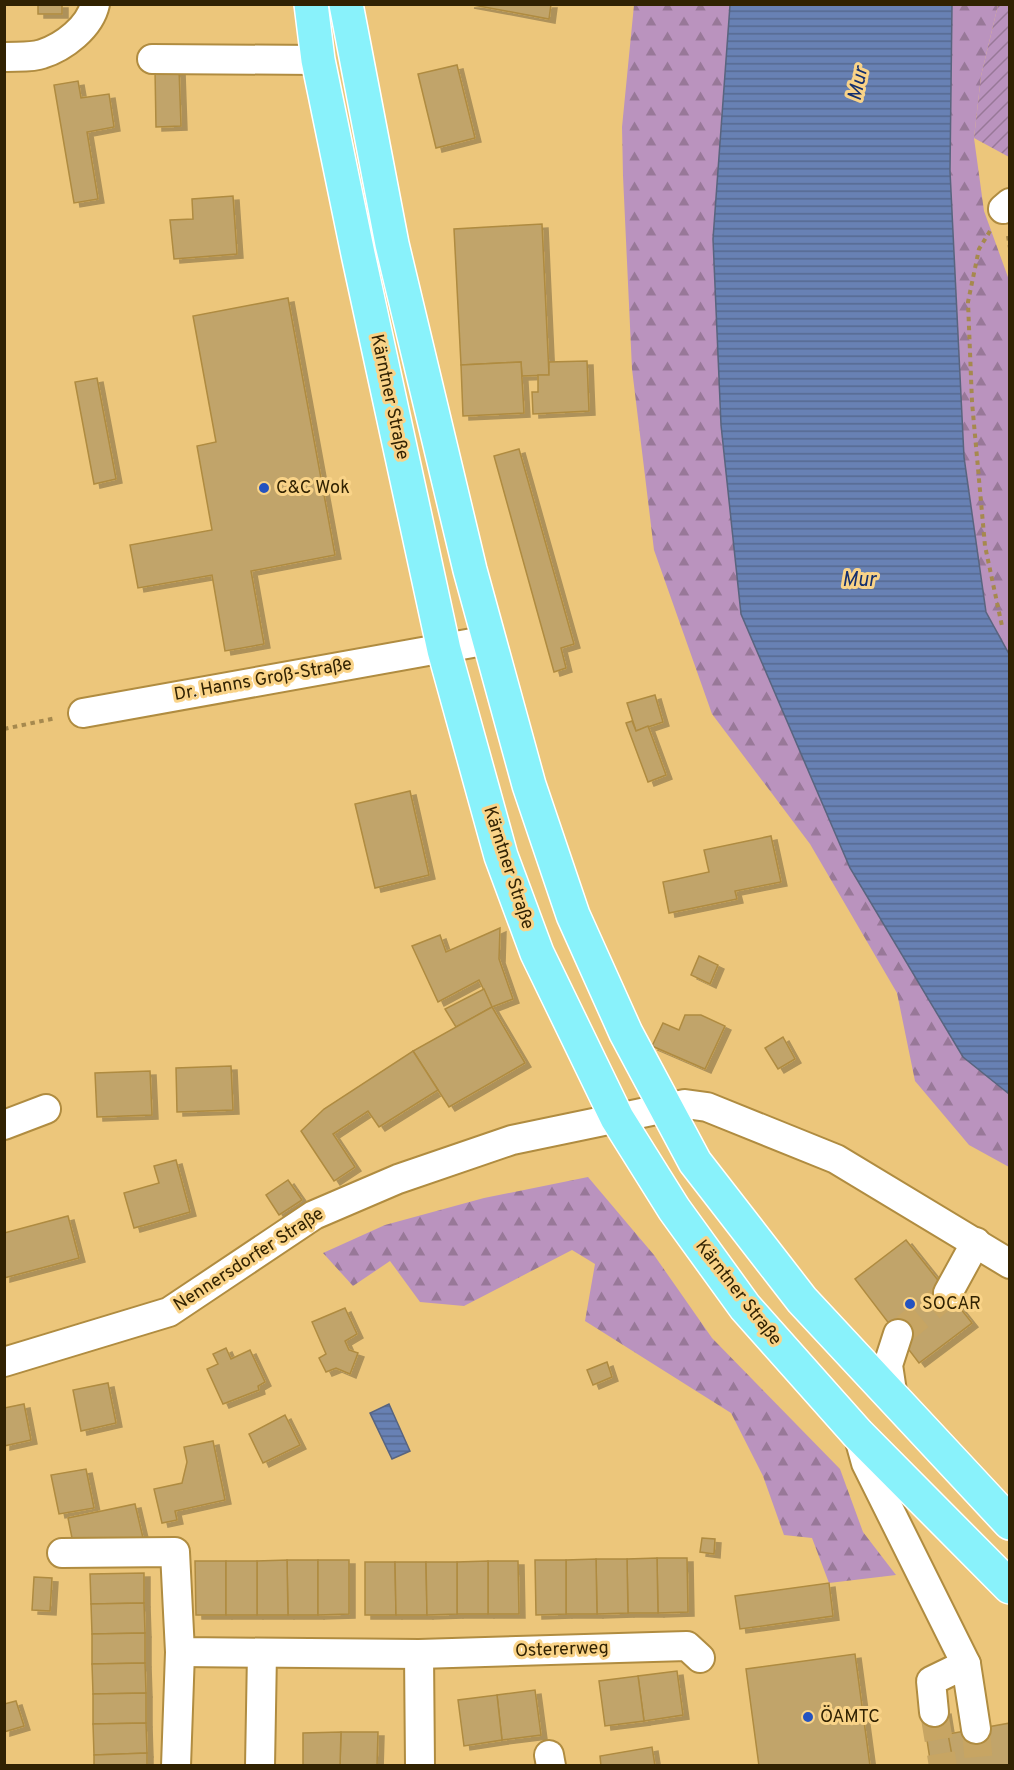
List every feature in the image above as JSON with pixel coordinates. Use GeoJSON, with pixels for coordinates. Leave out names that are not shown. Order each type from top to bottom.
{"type":"FeatureCollection","features":[{"type":"Feature","properties":{"kind":"main road","name":"Kärntner Straße"},"geometry":{"type":"LineString","coordinates":[[311,4],[318,60],[444,650],[511,886],[566,1015],[617,1118],[674,1209],[745,1307],[858,1434],[1010,1587]]}},
{"type":"Feature","properties":{"kind":"main road","name":"Kärntner Straße"},"geometry":{"type":"LineString","coordinates":[[346,4],[392,244],[489,640],[529,785],[573,915],[626,1033],[694,1162],[802,1300],[1010,1523]]}},
{"type":"Feature","properties":{"kind":"street"},"geometry":{"type":"LineString","coordinates":[[4,57],[42,54],[76,35],[93,15],[95,4]]}},
{"type":"Feature","properties":{"kind":"street"},"geometry":{"type":"LineString","coordinates":[[152,59],[318,60]]}},
{"type":"Feature","properties":{"kind":"street","name":"Dr. Hanns Groß-Straße"},"geometry":{"type":"LineString","coordinates":[[83,713],[364,661],[444,650],[489,640]]}},
{"type":"Feature","properties":{"kind":"street"},"geometry":{"type":"LineString","coordinates":[[665,1107],[685,1104],[707,1107],[836,1159],[1010,1264]]}},
{"type":"Feature","properties":{"kind":"street","name":"Nennersdorfer Straße"},"geometry":{"type":"LineString","coordinates":[[4,1362],[169,1312],[314,1215],[398,1179],[512,1140],[665,1107]]}},
{"type":"Feature","properties":{"kind":"street"},"geometry":{"type":"LineString","coordinates":[[4,1125],[46,1109]]}},
{"type":"Feature","properties":{"kind":"street"},"geometry":{"type":"LineString","coordinates":[[948,1293],[976,1242]]}},
{"type":"Feature","properties":{"kind":"street"},"geometry":{"type":"LineString","coordinates":[[893,1398],[888,1365],[898,1334]]}},
{"type":"Feature","properties":{"kind":"street"},"geometry":{"type":"LineString","coordinates":[[858,1434],[866,1463],[966,1664],[976,1729]]}},
{"type":"Feature","properties":{"kind":"street"},"geometry":{"type":"LineString","coordinates":[[62,1553],[174,1552],[180,1652],[176,1766]]}},
{"type":"Feature","properties":{"kind":"street","name":"Ostererweg"},"geometry":{"type":"LineString","coordinates":[[180,1652],[419,1654],[687,1646],[700,1658]]}},
{"type":"Feature","properties":{"kind":"street"},"geometry":{"type":"LineString","coordinates":[[260,1766],[262,1653]]}},
{"type":"Feature","properties":{"kind":"street"},"geometry":{"type":"LineString","coordinates":[[419,1654],[420,1766]]}},
{"type":"Feature","properties":{"kind":"street"},"geometry":{"type":"LineString","coordinates":[[934,1712],[931,1682],[966,1664]]}},
{"type":"Feature","properties":{"kind":"path"},"geometry":{"type":"LineString","coordinates":[[1002,626],[985,546],[972,402],[968,302],[979,249],[1006,206]]}},
{"type":"Feature","properties":{"kind":"path"},"geometry":{"type":"LineString","coordinates":[[4,729],[83,713]]}},
{"type":"Feature","properties":{"kind":"green space"},"geometry":{"type":"Polygon","coordinates":[[[634,5],[730,5],[713,239],[721,425],[741,614],[850,868],[963,1057],[1009,1094],[1009,1167],[969,1145],[915,1081],[897,993],[810,844],[712,714],[654,550],[632,369],[623,176],[622,127],[634,5]]]}},
{"type":"Feature","properties":{"kind":"green space"},"geometry":{"type":"Polygon","coordinates":[[[952,5],[998,5],[981,76],[974,138],[984,211],[1009,280],[1009,654],[986,612],[964,457],[950,171],[952,5]]]}},
{"type":"Feature","properties":{"kind":"green space"},"geometry":{"type":"Polygon","coordinates":[[[998,5],[1009,5],[1009,157],[974,138],[981,76],[998,5]]]}},
{"type":"Feature","properties":{"kind":"green space"},"geometry":{"type":"Polygon","coordinates":[[[588,1177],[654,1255],[712,1338],[840,1469],[863,1532],[896,1575],[829,1583],[812,1538],[784,1535],[763,1476],[731,1413],[585,1321],[595,1264],[572,1250],[464,1306],[420,1302],[390,1261],[353,1286],[323,1253],[385,1225],[484,1198],[588,1177]]]}},
{"type":"Feature","properties":{"kind":"water","name":"Mur"},"geometry":{"type":"Polygon","coordinates":[[[730,5],[952,5],[950,171],[964,457],[986,612],[1009,654],[1009,1094],[963,1057],[850,868],[741,614],[721,425],[713,239],[730,5]]]}},
{"type":"Feature","properties":{"kind":"water"},"geometry":{"type":"Polygon","coordinates":[[[389,1404],[410,1451],[392,1459],[370,1413],[389,1404]]]}},
{"type":"Feature","properties":{"kind":"building"},"geometry":{"type":"Polygon","coordinates":[[[38,4],[62,4],[62,14],[38,14],[38,4]]]}},
{"type":"Feature","properties":{"kind":"building"},"geometry":{"type":"Polygon","coordinates":[[[468,4],[551,4],[549,19],[468,4]]]}},
{"type":"Feature","properties":{"kind":"building"},"geometry":{"type":"Polygon","coordinates":[[[457,65],[475,138],[436,148],[418,74],[457,65]]]}},
{"type":"Feature","properties":{"kind":"building"},"geometry":{"type":"Polygon","coordinates":[[[179,69],[181,126],[156,127],[155,70],[179,69]]]}},
{"type":"Feature","properties":{"kind":"building"},"geometry":{"type":"Polygon","coordinates":[[[78,81],[81,98],[109,94],[114,127],[87,132],[98,199],[74,203],[54,85],[78,81]]]}},
{"type":"Feature","properties":{"kind":"building"},"geometry":{"type":"Polygon","coordinates":[[[233,196],[237,254],[174,259],[170,220],[193,219],[192,199],[233,196]]]}},
{"type":"Feature","properties":{"kind":"building"},"geometry":{"type":"Polygon","coordinates":[[[542,224],[549,375],[522,376],[521,362],[461,365],[454,229],[542,224]]]}},
{"type":"Feature","properties":{"kind":"building","name":"C&C Wok"},"geometry":{"type":"Polygon","coordinates":[[[288,298],[335,555],[251,571],[264,644],[225,651],[212,575],[138,588],[130,545],[212,530],[197,446],[216,442],[193,316],[288,298]]]}},
{"type":"Feature","properties":{"kind":"building"},"geometry":{"type":"Polygon","coordinates":[[[587,361],[589,411],[533,414],[532,392],[538,392],[538,375],[549,375],[549,362],[587,361]]]}},
{"type":"Feature","properties":{"kind":"building"},"geometry":{"type":"Polygon","coordinates":[[[521,362],[524,413],[463,416],[461,365],[521,362]]]}},
{"type":"Feature","properties":{"kind":"building"},"geometry":{"type":"Polygon","coordinates":[[[97,378],[116,479],[94,484],[75,382],[97,378]]]}},
{"type":"Feature","properties":{"kind":"building"},"geometry":{"type":"Polygon","coordinates":[[[519,449],[574,644],[561,648],[566,668],[554,672],[494,456],[519,449]]]}},
{"type":"Feature","properties":{"kind":"building"},"geometry":{"type":"Polygon","coordinates":[[[655,695],[663,722],[636,731],[627,703],[655,695]]]}},
{"type":"Feature","properties":{"kind":"building"},"geometry":{"type":"Polygon","coordinates":[[[632,721],[636,731],[648,726],[666,775],[648,782],[626,723],[632,721]]]}},
{"type":"Feature","properties":{"kind":"building"},"geometry":{"type":"Polygon","coordinates":[[[410,791],[429,875],[375,888],[355,804],[410,791]]]}},
{"type":"Feature","properties":{"kind":"building"},"geometry":{"type":"Polygon","coordinates":[[[771,836],[781,882],[735,891],[737,899],[669,913],[663,882],[709,872],[704,850],[771,836]]]}},
{"type":"Feature","properties":{"kind":"building"},"geometry":{"type":"Polygon","coordinates":[[[500,928],[499,959],[513,999],[492,1007],[479,980],[438,1002],[412,946],[440,935],[446,952],[500,928]]]}},
{"type":"Feature","properties":{"kind":"building"},"geometry":{"type":"Polygon","coordinates":[[[699,956],[718,965],[710,984],[691,975],[699,956]]]}},
{"type":"Feature","properties":{"kind":"building"},"geometry":{"type":"Polygon","coordinates":[[[484,989],[492,1007],[456,1027],[445,1009],[484,989]]]}},
{"type":"Feature","properties":{"kind":"building"},"geometry":{"type":"Polygon","coordinates":[[[492,1007],[525,1063],[449,1107],[413,1051],[492,1007]]]}},
{"type":"Feature","properties":{"kind":"building"},"geometry":{"type":"Polygon","coordinates":[[[685,1015],[701,1015],[725,1026],[705,1069],[652,1046],[663,1023],[679,1030],[685,1015]]]}},
{"type":"Feature","properties":{"kind":"building"},"geometry":{"type":"Polygon","coordinates":[[[783,1037],[795,1059],[778,1069],[765,1048],[783,1037]]]}},
{"type":"Feature","properties":{"kind":"building"},"geometry":{"type":"Polygon","coordinates":[[[413,1051],[438,1090],[379,1127],[368,1111],[333,1134],[355,1167],[334,1181],[301,1131],[324,1109],[413,1051]]]}},
{"type":"Feature","properties":{"kind":"building"},"geometry":{"type":"Polygon","coordinates":[[[231,1066],[233,1110],[177,1112],[176,1068],[231,1066]]]}},
{"type":"Feature","properties":{"kind":"building"},"geometry":{"type":"Polygon","coordinates":[[[150,1071],[152,1115],[97,1117],[95,1073],[150,1071]]]}},
{"type":"Feature","properties":{"kind":"building"},"geometry":{"type":"Polygon","coordinates":[[[176,1160],[190,1212],[134,1228],[124,1193],[159,1183],[154,1166],[176,1160]]]}},
{"type":"Feature","properties":{"kind":"building"},"geometry":{"type":"Polygon","coordinates":[[[288,1180],[302,1200],[279,1215],[266,1195],[288,1180]]]}},
{"type":"Feature","properties":{"kind":"building"},"geometry":{"type":"Polygon","coordinates":[[[68,1216],[79,1258],[4,1278],[4,1233],[68,1216]]]}},
{"type":"Feature","properties":{"kind":"building"},"geometry":{"type":"Polygon","coordinates":[[[906,1240],[972,1323],[919,1363],[855,1279],[906,1240]]]}},
{"type":"Feature","properties":{"kind":"building"},"geometry":{"type":"Polygon","coordinates":[[[345,1308],[357,1334],[345,1341],[349,1350],[358,1353],[350,1374],[336,1368],[326,1372],[319,1358],[326,1354],[312,1322],[345,1308]]]}},
{"type":"Feature","properties":{"kind":"building"},"geometry":{"type":"Polygon","coordinates":[[[226,1348],[231,1359],[250,1350],[265,1382],[258,1386],[259,1390],[223,1404],[207,1369],[218,1364],[213,1354],[226,1348]]]}},
{"type":"Feature","properties":{"kind":"building"},"geometry":{"type":"Polygon","coordinates":[[[607,1362],[612,1377],[593,1385],[587,1370],[607,1362]]]}},
{"type":"Feature","properties":{"kind":"building"},"geometry":{"type":"Polygon","coordinates":[[[108,1383],[116,1423],[81,1431],[73,1390],[108,1383]]]}},
{"type":"Feature","properties":{"kind":"building"},"geometry":{"type":"Polygon","coordinates":[[[24,1404],[31,1440],[4,1446],[4,1408],[24,1404]]]}},
{"type":"Feature","properties":{"kind":"building"},"geometry":{"type":"Polygon","coordinates":[[[285,1415],[300,1445],[263,1463],[249,1434],[285,1415]]]}},
{"type":"Feature","properties":{"kind":"building"},"geometry":{"type":"Polygon","coordinates":[[[213,1441],[225,1500],[175,1511],[177,1520],[162,1523],[154,1489],[182,1483],[187,1462],[184,1447],[213,1441]]]}},
{"type":"Feature","properties":{"kind":"building"},"geometry":{"type":"Polygon","coordinates":[[[86,1469],[94,1508],[59,1514],[51,1475],[86,1469]]]}},
{"type":"Feature","properties":{"kind":"building"},"geometry":{"type":"Polygon","coordinates":[[[135,1504],[143,1538],[72,1538],[68,1518],[135,1504]]]}},
{"type":"Feature","properties":{"kind":"building"},"geometry":{"type":"Polygon","coordinates":[[[702,1538],[715,1539],[714,1554],[700,1552],[702,1538]]]}},
{"type":"Feature","properties":{"kind":"building"},"geometry":{"type":"Polygon","coordinates":[[[657,1558],[687,1558],[688,1612],[658,1613],[657,1558]]]}},
{"type":"Feature","properties":{"kind":"building"},"geometry":{"type":"Polygon","coordinates":[[[657,1558],[658,1613],[628,1613],[627,1559],[657,1558]]]}},
{"type":"Feature","properties":{"kind":"building"},"geometry":{"type":"Polygon","coordinates":[[[596,1559],[627,1559],[628,1613],[597,1614],[596,1559]]]}},
{"type":"Feature","properties":{"kind":"building"},"geometry":{"type":"Polygon","coordinates":[[[596,1559],[597,1614],[566,1614],[566,1560],[596,1559]]]}},
{"type":"Feature","properties":{"kind":"building"},"geometry":{"type":"Polygon","coordinates":[[[287,1560],[318,1560],[318,1615],[288,1615],[287,1560]]]}},
{"type":"Feature","properties":{"kind":"building"},"geometry":{"type":"Polygon","coordinates":[[[287,1560],[288,1615],[257,1615],[257,1561],[287,1560]]]}},
{"type":"Feature","properties":{"kind":"building"},"geometry":{"type":"Polygon","coordinates":[[[318,1560],[349,1560],[349,1614],[318,1615],[318,1560]]]}},
{"type":"Feature","properties":{"kind":"building"},"geometry":{"type":"Polygon","coordinates":[[[535,1560],[566,1560],[566,1614],[536,1615],[535,1560]]]}},
{"type":"Feature","properties":{"kind":"building"},"geometry":{"type":"Polygon","coordinates":[[[195,1561],[226,1561],[226,1615],[196,1615],[195,1561]]]}},
{"type":"Feature","properties":{"kind":"building"},"geometry":{"type":"Polygon","coordinates":[[[226,1561],[257,1561],[257,1615],[226,1615],[226,1561]]]}},
{"type":"Feature","properties":{"kind":"building"},"geometry":{"type":"Polygon","coordinates":[[[488,1561],[518,1561],[519,1614],[488,1614],[488,1561]]]}},
{"type":"Feature","properties":{"kind":"building"},"geometry":{"type":"Polygon","coordinates":[[[488,1561],[488,1614],[457,1614],[457,1562],[488,1561]]]}},
{"type":"Feature","properties":{"kind":"building"},"geometry":{"type":"Polygon","coordinates":[[[365,1562],[395,1562],[396,1615],[365,1615],[365,1562]]]}},
{"type":"Feature","properties":{"kind":"building"},"geometry":{"type":"Polygon","coordinates":[[[395,1562],[426,1562],[427,1615],[396,1615],[395,1562]]]}},
{"type":"Feature","properties":{"kind":"building"},"geometry":{"type":"Polygon","coordinates":[[[426,1562],[457,1562],[457,1614],[427,1615],[426,1562]]]}},
{"type":"Feature","properties":{"kind":"building"},"geometry":{"type":"Polygon","coordinates":[[[144,1573],[144,1603],[91,1604],[90,1574],[144,1573]]]}},
{"type":"Feature","properties":{"kind":"building"},"geometry":{"type":"Polygon","coordinates":[[[34,1577],[52,1578],[50,1611],[32,1610],[34,1577]]]}},
{"type":"Feature","properties":{"kind":"building"},"geometry":{"type":"Polygon","coordinates":[[[829,1583],[833,1616],[740,1629],[735,1596],[829,1583]]]}},
{"type":"Feature","properties":{"kind":"building"},"geometry":{"type":"Polygon","coordinates":[[[144,1603],[145,1633],[92,1634],[91,1604],[144,1603]]]}},
{"type":"Feature","properties":{"kind":"building"},"geometry":{"type":"Polygon","coordinates":[[[145,1633],[145,1663],[92,1664],[92,1634],[145,1633]]]}},
{"type":"Feature","properties":{"kind":"building","name":"ÖAMTC"},"geometry":{"type":"Polygon","coordinates":[[[855,1654],[870,1766],[759,1766],[746,1669],[855,1654]]]}},
{"type":"Feature","properties":{"kind":"building"},"geometry":{"type":"Polygon","coordinates":[[[145,1663],[146,1693],[93,1694],[92,1664],[145,1663]]]}},
{"type":"Feature","properties":{"kind":"building"},"geometry":{"type":"Polygon","coordinates":[[[677,1671],[683,1715],[644,1721],[638,1676],[677,1671]]]}},
{"type":"Feature","properties":{"kind":"building"},"geometry":{"type":"Polygon","coordinates":[[[638,1676],[644,1721],[605,1726],[599,1681],[638,1676]]]}},
{"type":"Feature","properties":{"kind":"building"},"geometry":{"type":"Polygon","coordinates":[[[535,1690],[541,1735],[502,1740],[497,1695],[535,1690]]]}},
{"type":"Feature","properties":{"kind":"building"},"geometry":{"type":"Polygon","coordinates":[[[146,1693],[146,1723],[93,1724],[93,1694],[146,1693]]]}},
{"type":"Feature","properties":{"kind":"building"},"geometry":{"type":"Polygon","coordinates":[[[497,1695],[502,1740],[464,1746],[458,1700],[497,1695]]]}},
{"type":"Feature","properties":{"kind":"building"},"geometry":{"type":"Polygon","coordinates":[[[16,1701],[24,1726],[4,1732],[4,1704],[16,1701]]]}},
{"type":"Feature","properties":{"kind":"building"},"geometry":{"type":"Polygon","coordinates":[[[945,1710],[954,1766],[931,1766],[923,1714],[945,1710]]]}},
{"type":"Feature","properties":{"kind":"building"},"geometry":{"type":"Polygon","coordinates":[[[146,1723],[147,1753],[94,1755],[93,1724],[146,1723]]]}},
{"type":"Feature","properties":{"kind":"building"},"geometry":{"type":"Polygon","coordinates":[[[1010,1723],[1010,1766],[954,1766],[948,1734],[1010,1723]]]}},
{"type":"Feature","properties":{"kind":"building"},"geometry":{"type":"Polygon","coordinates":[[[341,1732],[378,1732],[377,1766],[340,1766],[341,1732]]]}},
{"type":"Feature","properties":{"kind":"building"},"geometry":{"type":"Polygon","coordinates":[[[341,1732],[340,1766],[303,1766],[303,1733],[341,1732]]]}},
{"type":"Feature","properties":{"kind":"building"},"geometry":{"type":"Polygon","coordinates":[[[652,1747],[655,1766],[601,1766],[600,1756],[652,1747]]]}},
{"type":"Feature","properties":{"kind":"building"},"geometry":{"type":"Polygon","coordinates":[[[147,1753],[147,1766],[94,1766],[94,1755],[147,1753]]]}},
{"type":"Feature","properties":{"kind":"tunnel"},"geometry":{"type":"LineString","coordinates":[[898,1334],[948,1293]]}},
{"type":"Feature","properties":{"kind":"tunnel"},"geometry":{"type":"LineString","coordinates":[[934,1712],[943,1766]]}},
{"type":"Feature","properties":{"kind":"tunnel"},"geometry":{"type":"LineString","coordinates":[[976,1729],[979,1766]]}},
{"type":"Feature","properties":{"kind":"place","name":"C&C Wok"},"geometry":{"type":"Point","coordinates":[264,488]}},
{"type":"Feature","properties":{"kind":"place","name":"SOCAR"},"geometry":{"type":"Point","coordinates":[910,1304]}},
{"type":"Feature","properties":{"kind":"place","name":"ÖAMTC"},"geometry":{"type":"Point","coordinates":[808,1717]}}]}
